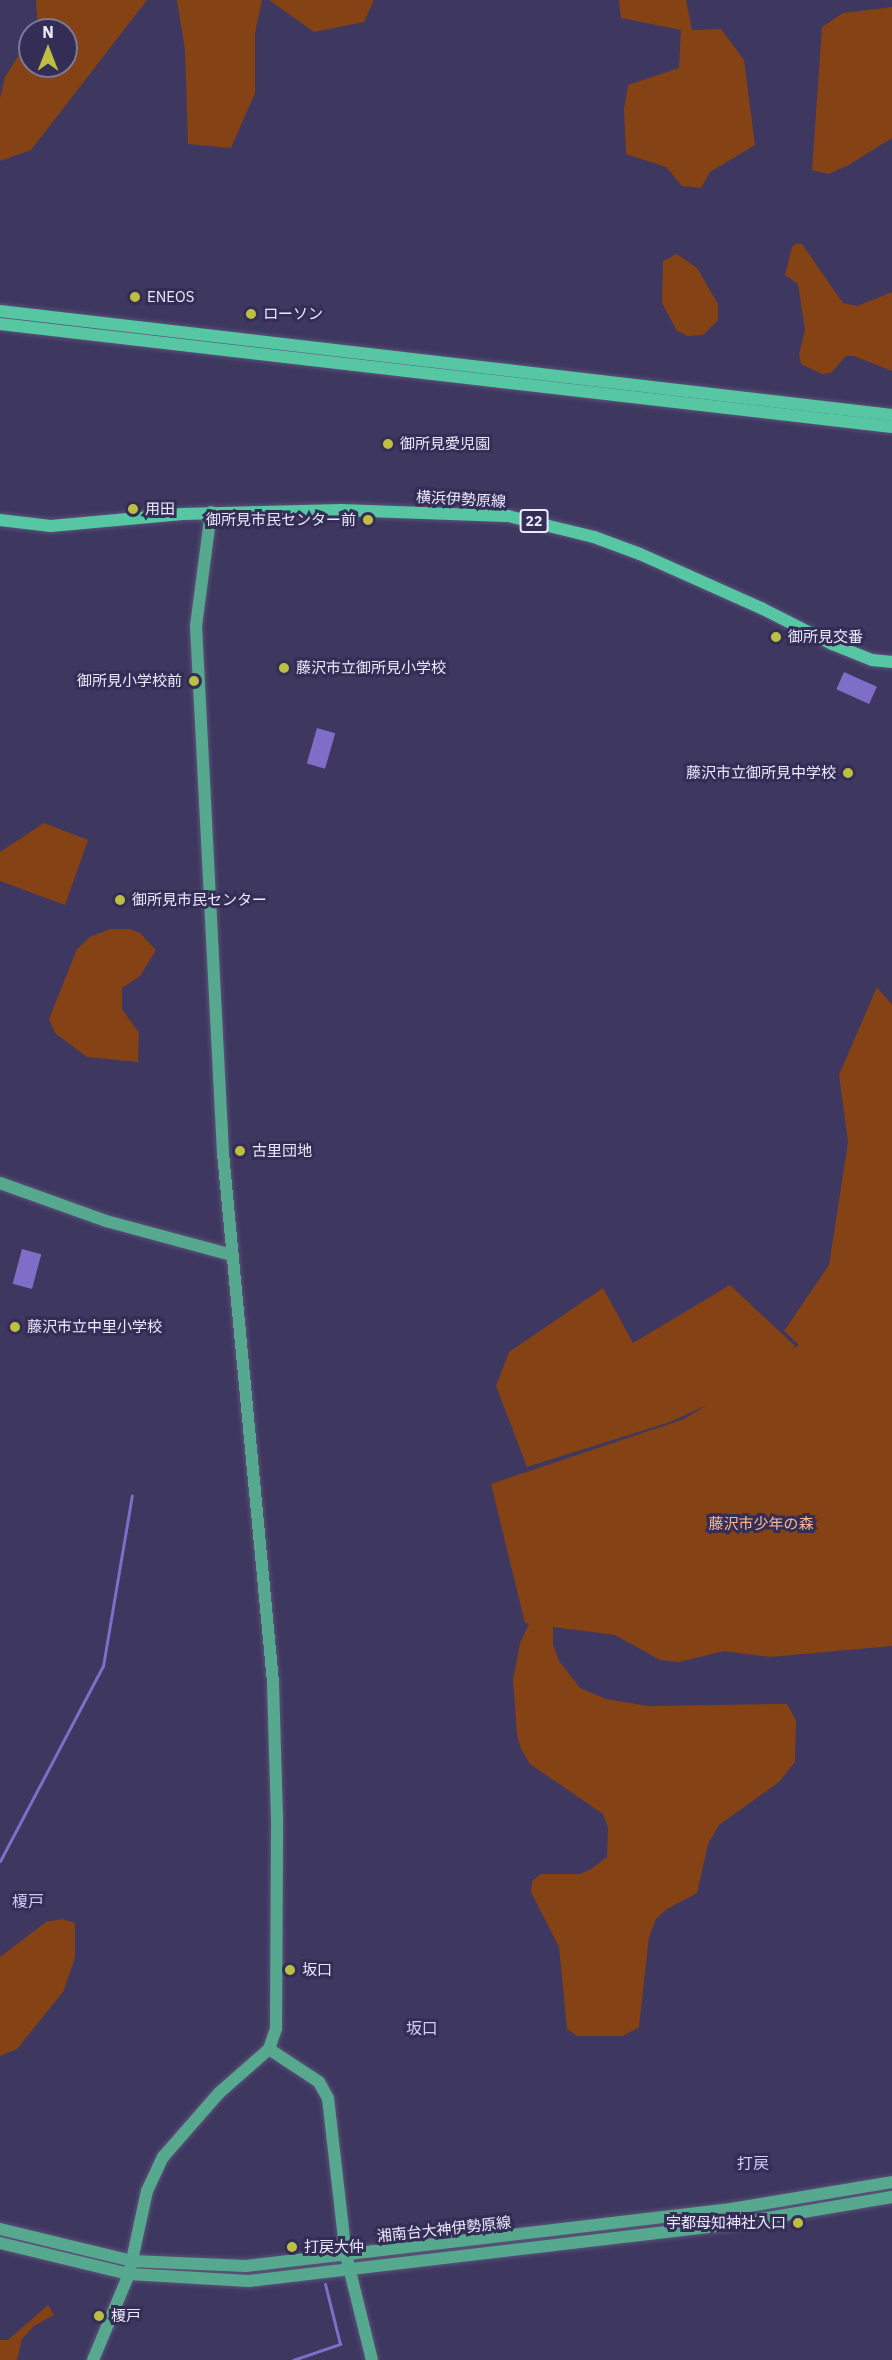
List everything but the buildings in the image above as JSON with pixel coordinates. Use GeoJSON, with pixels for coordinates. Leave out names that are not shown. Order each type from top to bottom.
{"type":"FeatureCollection","features":[{"type":"Feature","properties":{"kind":"main road"},"geometry":{"type":"LineString","coordinates":[[0,311],[892,415]]}},
{"type":"Feature","properties":{"kind":"main road"},"geometry":{"type":"LineString","coordinates":[[0,324],[892,427]]}},
{"type":"Feature","properties":{"kind":"main road","name":"横浜伊勢原線"},"geometry":{"type":"LineString","coordinates":[[0,520],[51,526],[211,512],[400,511],[508,516],[533,521],[640,554],[872,660],[892,662]]}},
{"type":"Feature","properties":{"kind":"main road"},"geometry":{"type":"LineString","coordinates":[[872,660],[892,669]]}},
{"type":"Feature","properties":{"kind":"street"},"geometry":{"type":"LineString","coordinates":[[93,2360],[131,2267],[147,2191],[163,2157],[219,2093],[269,2049],[274,2042],[276,2017],[277,1818],[273,1682],[223,1153],[196,626],[211,512]]}},
{"type":"Feature","properties":{"kind":"street"},"geometry":{"type":"LineString","coordinates":[[0,1182],[106,1221],[232,1256]]}},
{"type":"Feature","properties":{"kind":"street"},"geometry":{"type":"LineString","coordinates":[[269,2049],[325,2089],[346,2255],[372,2360]]}},
{"type":"Feature","properties":{"kind":"street","name":"湘南台大神伊勢原線"},"geometry":{"type":"LineString","coordinates":[[0,2229],[131,2267],[246,2266],[725,2210],[892,2182]]}},
{"type":"Feature","properties":{"kind":"street","name":"湘南台大神伊勢原線"},"geometry":{"type":"LineString","coordinates":[[0,2243],[131,2267],[239,2281],[732,2224],[892,2197]]}},
{"type":"Feature","properties":{"kind":"green space"},"geometry":{"type":"Polygon","coordinates":[[[36,0],[147,0],[31,150],[0,161],[0,98],[5,77],[18,57],[18,78],[78,78],[78,18],[37,18],[36,0]]]}},
{"type":"Feature","properties":{"kind":"green space"},"geometry":{"type":"Polygon","coordinates":[[[177,0],[262,0],[255,33],[255,93],[231,148],[188,144],[185,50],[177,0]]]}},
{"type":"Feature","properties":{"kind":"green space"},"geometry":{"type":"Polygon","coordinates":[[[269,0],[374,0],[364,22],[314,32],[269,0]]]}},
{"type":"Feature","properties":{"kind":"green space"},"geometry":{"type":"Polygon","coordinates":[[[619,0],[686,0],[692,30],[721,29],[744,60],[755,145],[710,172],[701,188],[682,186],[666,167],[626,154],[624,109],[628,85],[679,68],[681,30],[621,18],[619,0]]]}},
{"type":"Feature","properties":{"kind":"green space"},"geometry":{"type":"Polygon","coordinates":[[[892,7],[892,138],[847,166],[828,174],[812,170],[822,27],[843,13],[892,7]]]}},
{"type":"Feature","properties":{"kind":"green space"},"geometry":{"type":"Polygon","coordinates":[[[797,243],[802,244],[843,303],[857,306],[892,292],[892,371],[854,356],[846,356],[831,373],[822,374],[801,364],[799,355],[805,330],[798,284],[785,275],[792,247],[797,243]]]}},
{"type":"Feature","properties":{"kind":"green space"},"geometry":{"type":"Polygon","coordinates":[[[677,254],[697,268],[718,304],[718,320],[703,335],[688,336],[677,331],[662,303],[663,261],[677,254]]]}},
{"type":"Feature","properties":{"kind":"green space"},"geometry":{"type":"Polygon","coordinates":[[[44,823],[88,840],[65,905],[0,881],[0,852],[44,823]]]}},
{"type":"Feature","properties":{"kind":"green space"},"geometry":{"type":"Polygon","coordinates":[[[110,929],[130,929],[140,933],[156,950],[140,976],[122,988],[122,1009],[139,1033],[138,1062],[87,1057],[55,1033],[49,1019],[77,949],[90,937],[110,929]]]}},
{"type":"Feature","properties":{"kind":"green space","name":"藤沢市少年の森"},"geometry":{"type":"Polygon","coordinates":[[[877,987],[892,1005],[892,1646],[770,1657],[724,1651],[679,1662],[660,1660],[615,1635],[553,1627],[553,1645],[559,1661],[580,1688],[606,1699],[648,1706],[787,1704],[796,1720],[795,1762],[779,1782],[719,1825],[708,1844],[697,1893],[667,1909],[656,1919],[649,1937],[639,2027],[623,2036],[577,2036],[567,2029],[559,1947],[531,1892],[532,1881],[541,1874],[580,1874],[591,1869],[607,1857],[608,1828],[603,1814],[530,1764],[521,1749],[517,1735],[513,1680],[520,1643],[529,1624],[525,1623],[491,1484],[684,1419],[707,1405],[670,1422],[527,1467],[496,1386],[509,1352],[603,1288],[633,1343],[730,1285],[795,1346],[791,1350],[799,1345],[784,1331],[829,1265],[848,1142],[839,1075],[877,987]]]}},
{"type":"Feature","properties":{"kind":"green space"},"geometry":{"type":"Polygon","coordinates":[[[62,1919],[75,1923],[75,1958],[63,1992],[17,2049],[0,2056],[0,1957],[46,1922],[62,1919]]]}},
{"type":"Feature","properties":{"kind":"green space"},"geometry":{"type":"Polygon","coordinates":[[[48,2305],[54,2315],[34,2326],[22,2339],[17,2360],[0,2360],[0,2340],[8,2340],[48,2305]]]}},
{"type":"Feature","properties":{"kind":"shaded area"},"geometry":{"type":"Polygon","coordinates":[[[844,672],[877,687],[869,704],[836,689],[844,672]]]}},
{"type":"Feature","properties":{"kind":"shaded area"},"geometry":{"type":"Polygon","coordinates":[[[317,728],[335,733],[325,769],[307,764],[317,728]]]}},
{"type":"Feature","properties":{"kind":"shaded area"},"geometry":{"type":"Polygon","coordinates":[[[22,1249],[41,1254],[32,1289],[13,1284],[22,1249]]]}},
{"type":"Feature","properties":{"kind":"waterway"},"geometry":{"type":"LineString","coordinates":[[0,1861],[103,1666],[132,1495]]}},
{"type":"Feature","properties":{"kind":"waterway"},"geometry":{"type":"LineString","coordinates":[[293,2360],[340,2344],[325,2284]]}},
{"type":"Feature","properties":{"kind":"place","name":"ENEOS"},"geometry":{"type":"Point","coordinates":[135,297]}},
{"type":"Feature","properties":{"kind":"place","name":"ローソン"},"geometry":{"type":"Point","coordinates":[251,314]}},
{"type":"Feature","properties":{"kind":"place","name":"御所見愛児園"},"geometry":{"type":"Point","coordinates":[388,444]}},
{"type":"Feature","properties":{"kind":"place","name":"用田"},"geometry":{"type":"Point","coordinates":[133,509]}},
{"type":"Feature","properties":{"kind":"place","name":"御所見市民センター前"},"geometry":{"type":"Point","coordinates":[368,520]}},
{"type":"Feature","properties":{"kind":"place","name":"御所見交番"},"geometry":{"type":"Point","coordinates":[776,637]}},
{"type":"Feature","properties":{"kind":"place","name":"藤沢市立御所見小学校"},"geometry":{"type":"Point","coordinates":[284,668]}},
{"type":"Feature","properties":{"kind":"place","name":"御所見小学校前"},"geometry":{"type":"Point","coordinates":[194,681]}},
{"type":"Feature","properties":{"kind":"place","name":"藤沢市立御所見中学校"},"geometry":{"type":"Point","coordinates":[848,773]}},
{"type":"Feature","properties":{"kind":"place","name":"御所見市民センター"},"geometry":{"type":"Point","coordinates":[120,900]}},
{"type":"Feature","properties":{"kind":"place","name":"古里団地"},"geometry":{"type":"Point","coordinates":[240,1151]}},
{"type":"Feature","properties":{"kind":"place","name":"藤沢市立中里小学校"},"geometry":{"type":"Point","coordinates":[15,1327]}},
{"type":"Feature","properties":{"kind":"place","name":"坂口"},"geometry":{"type":"Point","coordinates":[290,1970]}},
{"type":"Feature","properties":{"kind":"place","name":"宇都母知神社入口"},"geometry":{"type":"Point","coordinates":[798,2223]}},
{"type":"Feature","properties":{"kind":"place","name":"打戻大仲"},"geometry":{"type":"Point","coordinates":[292,2247]}},
{"type":"Feature","properties":{"kind":"place","name":"榎戸"},"geometry":{"type":"Point","coordinates":[99,2316]}},
{"type":"Feature","properties":{"kind":"district","name":"榎戸"},"geometry":{"type":"Point","coordinates":[28,1901]}},
{"type":"Feature","properties":{"kind":"district","name":"坂口"},"geometry":{"type":"Point","coordinates":[422,2028]}},
{"type":"Feature","properties":{"kind":"district","name":"打戻"},"geometry":{"type":"Point","coordinates":[753,2163]}}]}
